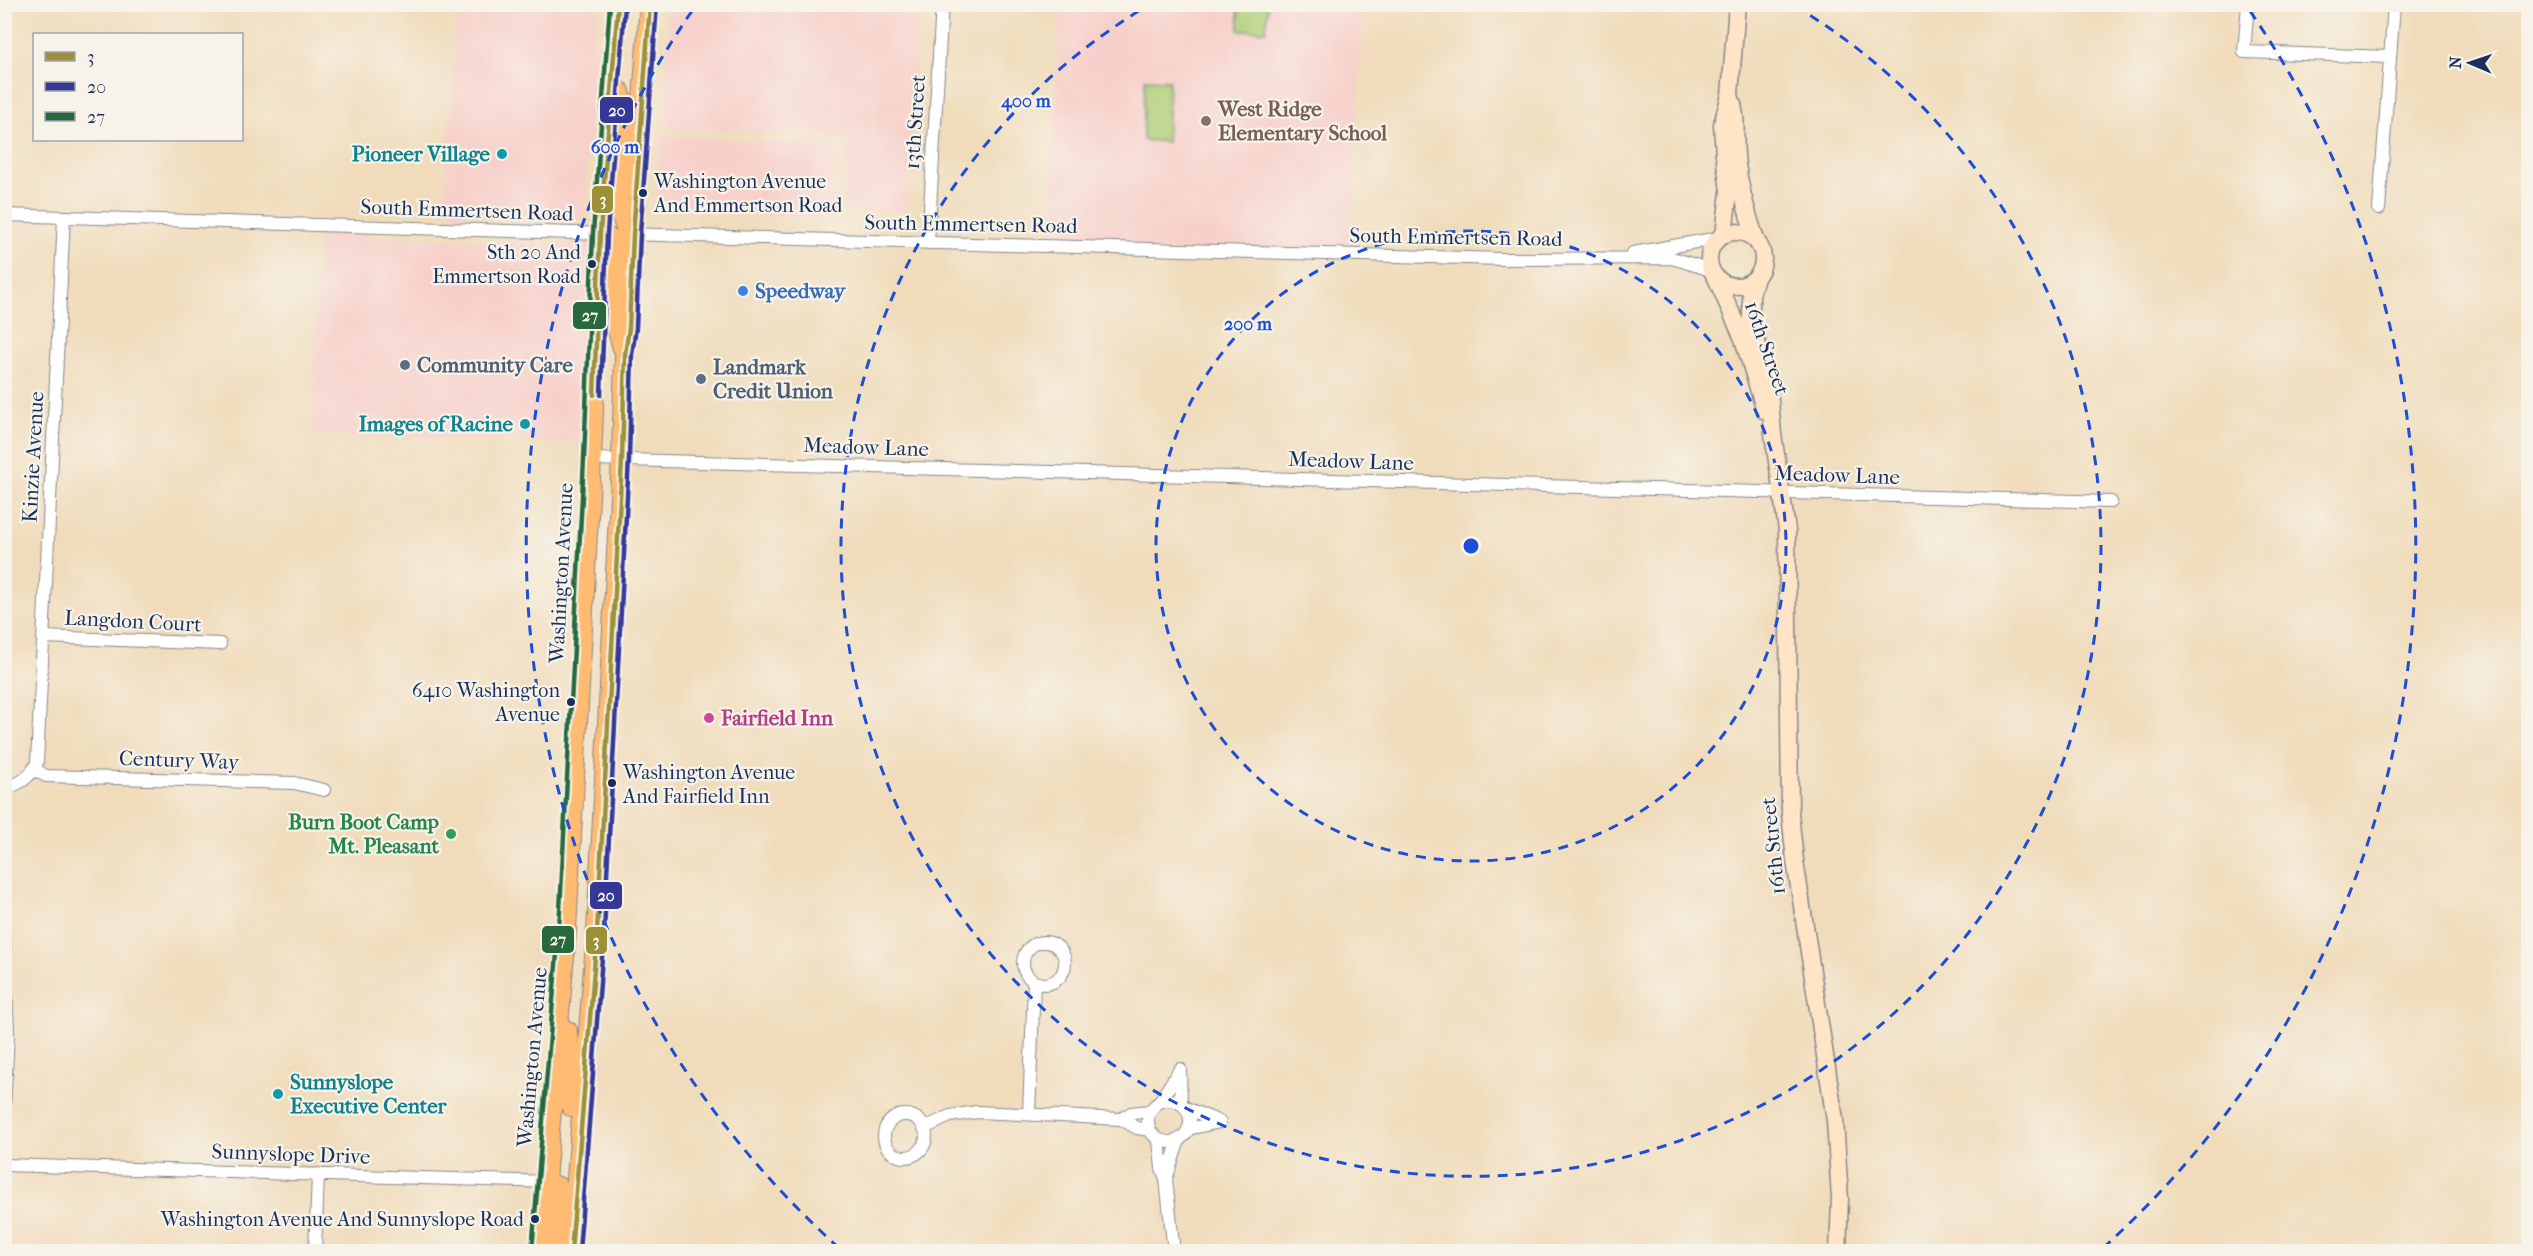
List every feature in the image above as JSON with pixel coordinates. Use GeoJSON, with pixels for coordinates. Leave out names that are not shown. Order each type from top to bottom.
{"type":"FeatureCollection","features":[{"type":"Feature","properties":{"kind":"main road","name":"Washington Avenue"},"geometry":{"type":"LineString","coordinates":[[539,1251],[562,977],[591,459],[600,233],[618,4]]}},
{"type":"Feature","properties":{"kind":"main road"},"geometry":{"type":"LineString","coordinates":[[571,1251],[597,932],[622,459],[625,354],[629,328],[633,234],[650,4]]}},
{"type":"Feature","properties":{"kind":"main road"},"geometry":{"type":"LineString","coordinates":[[614,52],[624,128],[620,210],[623,223],[633,234]]}},
{"type":"Feature","properties":{"kind":"main road"},"geometry":{"type":"LineString","coordinates":[[600,233],[613,241],[616,247],[615,321],[625,354]]}},
{"type":"Feature","properties":{"kind":"main road"},"geometry":{"type":"LineString","coordinates":[[562,977],[571,1080],[566,1150],[576,1183]]}},
{"type":"Feature","properties":{"kind":"main road"},"geometry":{"type":"LineString","coordinates":[[545,1182],[558,1187],[560,1191],[555,1251]]}},
{"type":"Feature","properties":{"kind":"street","name":"13th Street"},"geometry":{"type":"LineString","coordinates":[[927,243],[942,4]]}},
{"type":"Feature","properties":{"kind":"street","name":"16th Street"},"geometry":{"type":"LineString","coordinates":[[1737,4],[1730,95],[1722,124],[1729,190],[1721,237],[1709,253],[1713,274],[1743,339],[1773,434]]}},
{"type":"Feature","properties":{"kind":"street"},"geometry":{"type":"LineString","coordinates":[[2248,4],[2244,52],[2390,57]]}},
{"type":"Feature","properties":{"kind":"street"},"geometry":{"type":"LineString","coordinates":[[2379,209],[2394,4]]}},
{"type":"Feature","properties":{"kind":"street","name":"16th Street"},"geometry":{"type":"LineString","coordinates":[[1730,95],[1737,115],[1736,154],[1742,195],[1763,262],[1751,295],[1751,322],[1768,379],[1773,434],[1783,493],[1788,564],[1790,813],[1795,861],[1835,1120],[1840,1199],[1839,1251]]}},
{"type":"Feature","properties":{"kind":"street","name":"South Emmertsen Road"},"geometry":{"type":"LineString","coordinates":[[4,215],[1502,259],[1672,258],[1713,274]]}},
{"type":"Feature","properties":{"kind":"street","name":"Kinzie Avenue"},"geometry":{"type":"LineString","coordinates":[[34,769],[37,763],[44,637],[64,217]]}},
{"type":"Feature","properties":{"kind":"street"},"geometry":{"type":"LineString","coordinates":[[1721,237],[1736,232],[1745,233],[1757,242]]}},
{"type":"Feature","properties":{"kind":"street","name":"South Emmertsen Road"},"geometry":{"type":"LineString","coordinates":[[1612,259],[1721,237]]}},
{"type":"Feature","properties":{"kind":"street","name":"16th Street"},"geometry":{"type":"LineString","coordinates":[[1713,274],[1723,283],[1740,287],[1756,279]]}},
{"type":"Feature","properties":{"kind":"street","name":"Meadow Lane"},"geometry":{"type":"LineString","coordinates":[[591,459],[2110,502]]}},
{"type":"Feature","properties":{"kind":"street","name":"Langdon Court"},"geometry":{"type":"LineString","coordinates":[[44,637],[220,644]]}},
{"type":"Feature","properties":{"kind":"street"},"geometry":{"type":"LineString","coordinates":[[4,789],[31,775],[34,769]]}},
{"type":"Feature","properties":{"kind":"street","name":"Century Way"},"geometry":{"type":"LineString","coordinates":[[34,769],[46,776],[294,783],[324,790]]}},
{"type":"Feature","properties":{"kind":"street"},"geometry":{"type":"LineString","coordinates":[[4,939],[8,1033],[4,1109]]}},
{"type":"Feature","properties":{"kind":"street"},"geometry":{"type":"LineString","coordinates":[[1029,1113],[1034,982]]}},
{"type":"Feature","properties":{"kind":"street"},"geometry":{"type":"LineString","coordinates":[[1166,1179],[1179,1140],[1188,1129],[1190,1122],[1184,1106],[1180,1069],[1160,1101],[1150,1111],[1148,1118],[1150,1130],[1159,1140],[1174,1251]]}},
{"type":"Feature","properties":{"kind":"street"},"geometry":{"type":"LineString","coordinates":[[1160,1101],[1167,1099],[1220,1122],[1188,1129]]}},
{"type":"Feature","properties":{"kind":"street"},"geometry":{"type":"LineString","coordinates":[[1120,1119],[1131,1113],[1150,1111]]}},
{"type":"Feature","properties":{"kind":"street"},"geometry":{"type":"LineString","coordinates":[[924,1128],[950,1116],[977,1112],[1120,1119],[1137,1128],[1150,1130]]}},
{"type":"Feature","properties":{"kind":"street"},"geometry":{"type":"LineString","coordinates":[[1159,1140],[1172,1142],[1179,1140]]}},
{"type":"Feature","properties":{"kind":"street","name":"Sunnyslope Drive"},"geometry":{"type":"LineString","coordinates":[[4,1165],[576,1183]]}},
{"type":"Feature","properties":{"kind":"street"},"geometry":{"type":"LineString","coordinates":[[315,1251],[318,1174]]}},
{"type":"Feature","properties":{"kind":"shaded area"},"geometry":{"type":"Polygon","coordinates":[[[457,5],[598,5],[584,219],[444,215],[457,5]]]}},
{"type":"Feature","properties":{"kind":"shaded area"},"geometry":{"type":"Polygon","coordinates":[[[670,5],[918,5],[907,212],[846,211],[844,137],[662,128],[670,5]]]}},
{"type":"Feature","properties":{"kind":"shaded area","name":"West Ridge Elementary School"},"geometry":{"type":"Polygon","coordinates":[[[1060,5],[1363,5],[1350,255],[1049,246],[1060,5]]]}},
{"type":"Feature","properties":{"kind":"shaded area"},"geometry":{"type":"Polygon","coordinates":[[[660,135],[835,147],[831,219],[656,210],[660,135]]]}},
{"type":"Feature","properties":{"kind":"shaded area"},"geometry":{"type":"Polygon","coordinates":[[[600,233],[592,443],[312,435],[319,235],[584,244],[600,233]]]}},
{"type":"Feature","properties":{"kind":"green space"},"geometry":{"type":"Polygon","coordinates":[[[1238,5],[1268,5],[1266,31],[1239,30],[1238,5]]]}},
{"type":"Feature","properties":{"kind":"green space"},"geometry":{"type":"Polygon","coordinates":[[[1145,79],[1169,80],[1167,142],[1143,140],[1145,79]]]}},
{"type":"Feature","properties":{"kind":"transit line","name":"27"},"geometry":{"type":"LineString","coordinates":[[532,1251],[559,929],[584,459],[593,233],[610,4]]}},
{"type":"Feature","properties":{"kind":"transit line","name":"3"},"geometry":{"type":"LineString","coordinates":[[594,395],[600,233],[618,4]]}},
{"type":"Feature","properties":{"kind":"transit line","name":"3"},"geometry":{"type":"LineString","coordinates":[[571,1252],[597,932],[622,459],[625,354],[629,328],[633,234],[650,4]]}},
{"type":"Feature","properties":{"kind":"transit line","name":"20"},"geometry":{"type":"LineString","coordinates":[[601,395],[607,233],[625,5]]}},
{"type":"Feature","properties":{"kind":"transit line","name":"20"},"geometry":{"type":"LineString","coordinates":[[579,1252],[604,932],[629,459],[632,355],[636,328],[640,234],[657,5]]}},
{"type":"Feature","properties":{"kind":"place","name":"West Ridge Elementary School"},"geometry":{"type":"Point","coordinates":[1206,121]}},
{"type":"Feature","properties":{"kind":"place","name":"Pioneer Village"},"geometry":{"type":"Point","coordinates":[502,154]}},
{"type":"Feature","properties":{"kind":"place","name":"Washington Avenue And Emmertson Road"},"geometry":{"type":"Point","coordinates":[643,193]}},
{"type":"Feature","properties":{"kind":"place","name":"Sth 20 And Emmertson Road"},"geometry":{"type":"Point","coordinates":[592,264]}},
{"type":"Feature","properties":{"kind":"place","name":"Speedway"},"geometry":{"type":"Point","coordinates":[743,291]}},
{"type":"Feature","properties":{"kind":"place","name":"Community Care"},"geometry":{"type":"Point","coordinates":[405,365]}},
{"type":"Feature","properties":{"kind":"place","name":"Landmark Credit Union"},"geometry":{"type":"Point","coordinates":[701,379]}},
{"type":"Feature","properties":{"kind":"place","name":"Images of Racine"},"geometry":{"type":"Point","coordinates":[525,424]}},
{"type":"Feature","properties":{"kind":"place","name":"6410 Washington Avenue"},"geometry":{"type":"Point","coordinates":[571,702]}},
{"type":"Feature","properties":{"kind":"place","name":"Fairfield Inn"},"geometry":{"type":"Point","coordinates":[709,718]}},
{"type":"Feature","properties":{"kind":"place","name":"Washington Avenue And Fairfield Inn"},"geometry":{"type":"Point","coordinates":[612,783]}},
{"type":"Feature","properties":{"kind":"place","name":"Burn Boot Camp Mt. Pleasant"},"geometry":{"type":"Point","coordinates":[451,834]}},
{"type":"Feature","properties":{"kind":"place","name":"Sunnyslope Executive Center"},"geometry":{"type":"Point","coordinates":[278,1094]}},
{"type":"Feature","properties":{"kind":"place","name":"Washington Avenue And Sunnyslope Road"},"geometry":{"type":"Point","coordinates":[535,1219]}}]}
